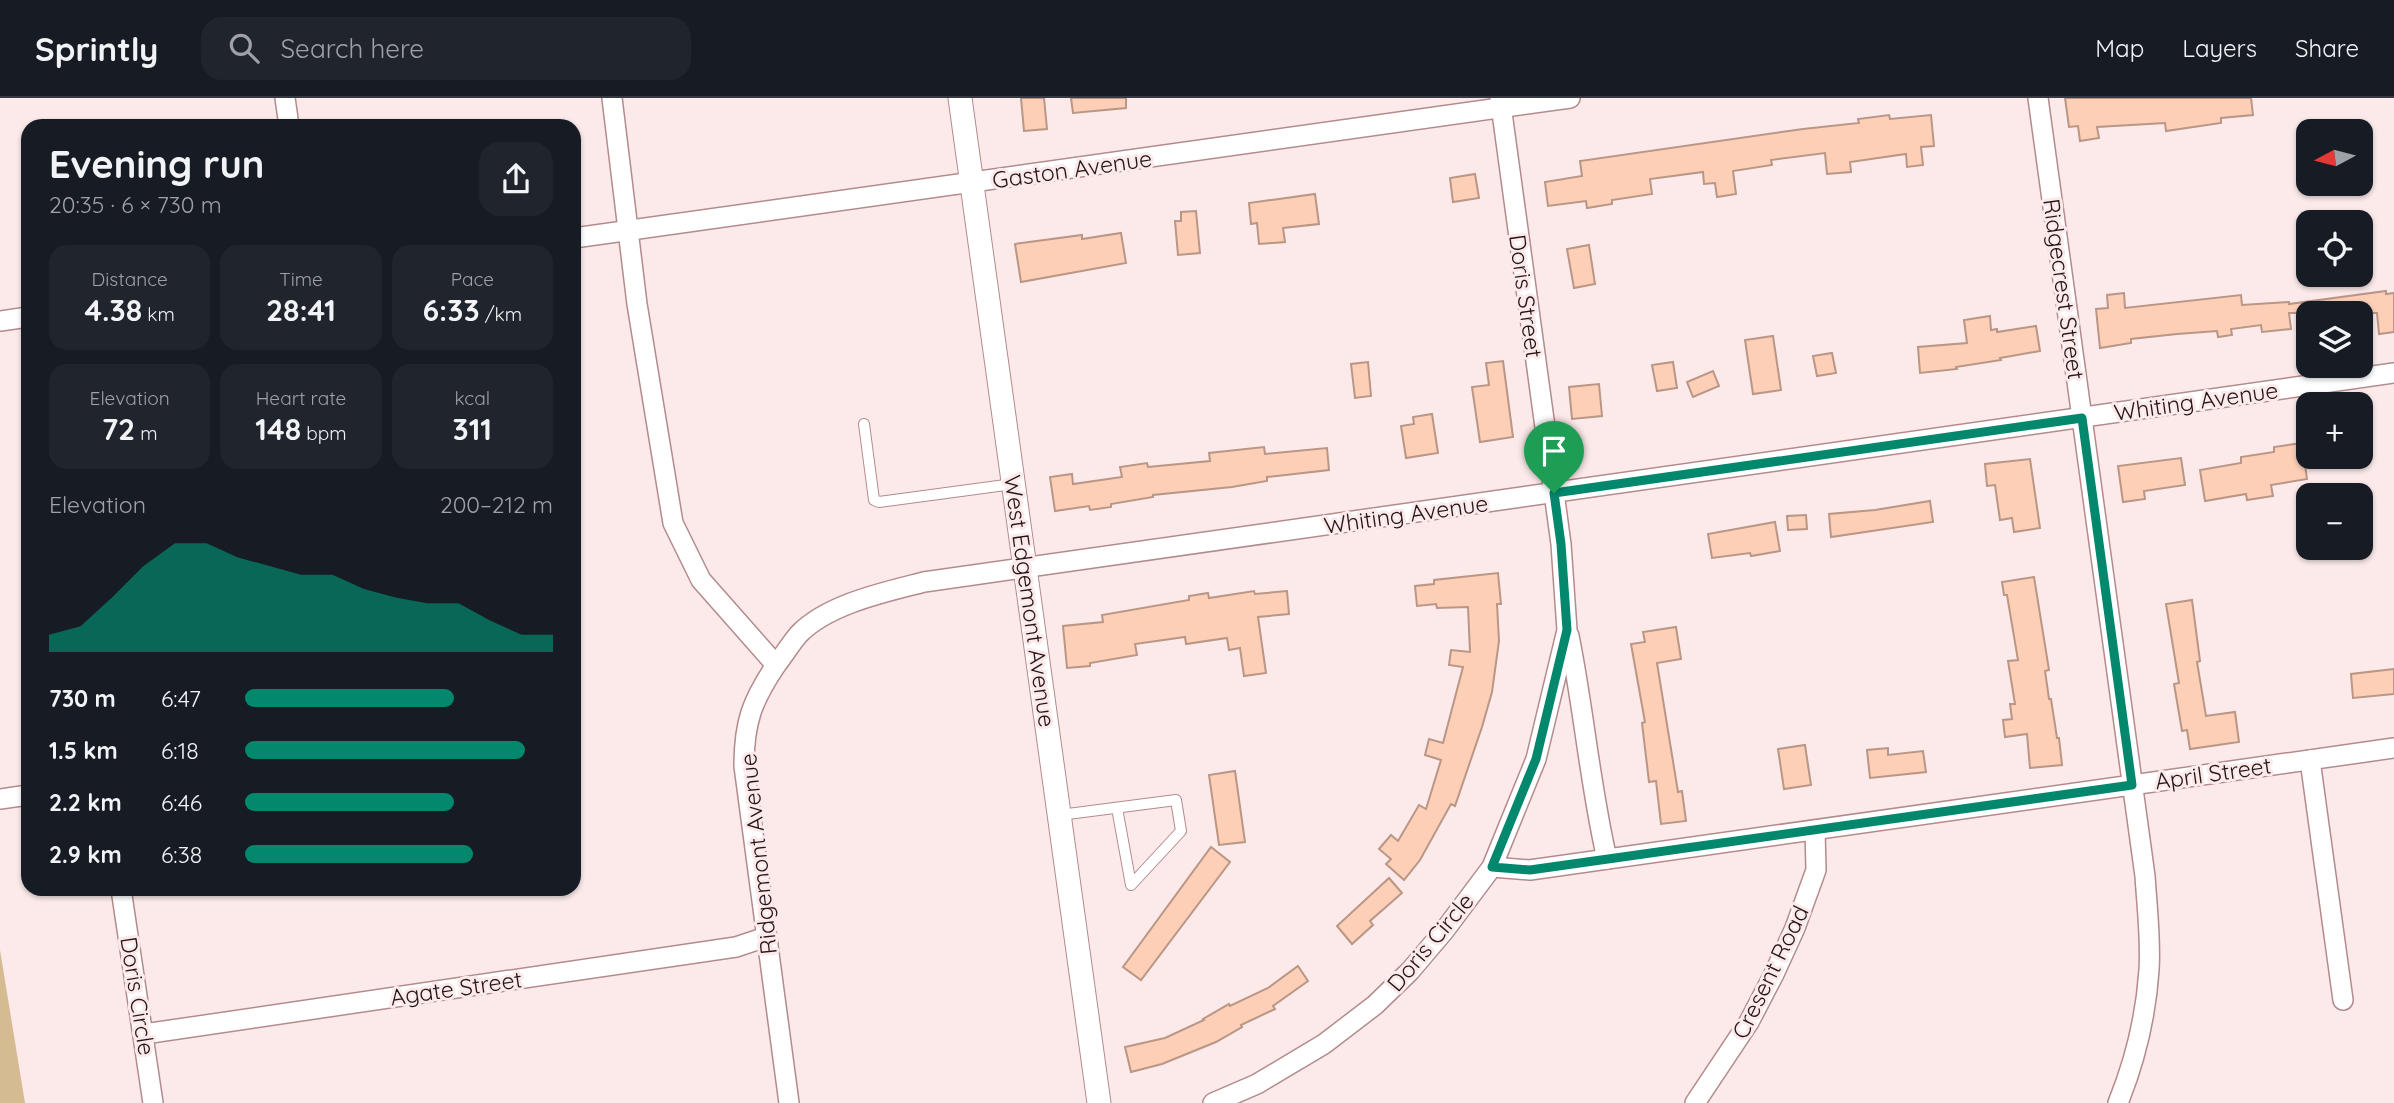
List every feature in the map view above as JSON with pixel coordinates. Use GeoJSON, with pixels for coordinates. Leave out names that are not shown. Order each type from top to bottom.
{"type":"FeatureCollection","features":[{"type":"Feature","properties":{"kind":"street"},"geometry":{"type":"LineString","coordinates":[[285,98],[288,119]]}},
{"type":"Feature","properties":{"kind":"street"},"geometry":{"type":"LineString","coordinates":[[611,98],[637,304],[673,523],[701,580],[776,665]]}},
{"type":"Feature","properties":{"kind":"street","name":"West Edgemont Avenue"},"geometry":{"type":"LineString","coordinates":[[960,98],[1099,1103]]}},
{"type":"Feature","properties":{"kind":"street","name":"Gaston Avenue"},"geometry":{"type":"LineString","coordinates":[[581,236],[972,183],[1500,103],[1570,98]]}},
{"type":"Feature","properties":{"kind":"street","name":"Ridgecrest Street"},"geometry":{"type":"LineString","coordinates":[[2038,98],[2145,876],[2149,969],[2133,1060],[2118,1103]]}},
{"type":"Feature","properties":{"kind":"street","name":"Doris Street"},"geometry":{"type":"LineString","coordinates":[[1500,103],[1554,493]]}},
{"type":"Feature","properties":{"kind":"street"},"geometry":{"type":"LineString","coordinates":[[0,321],[21,318]]}},
{"type":"Feature","properties":{"kind":"street","name":"Whiting Avenue"},"geometry":{"type":"LineString","coordinates":[[776,665],[800,633],[828,614],[858,601],[924,582],[2394,373]]}},
{"type":"Feature","properties":{"kind":"street","name":"Doris Circle"},"geometry":{"type":"LineString","coordinates":[[1213,1103],[1257,1084],[1298,1061],[1375,1005],[1410,971],[1444,931],[1492,867],[1536,759],[1567,630],[1561,544],[1554,493]]}},
{"type":"Feature","properties":{"kind":"street"},"geometry":{"type":"LineString","coordinates":[[1567,630],[1607,859]]}},
{"type":"Feature","properties":{"kind":"street","name":"Ridgemont Avenue"},"geometry":{"type":"LineString","coordinates":[[776,665],[757,694],[748,723],[744,753],[746,786],[789,1103]]}},
{"type":"Feature","properties":{"kind":"street","name":"April Street"},"geometry":{"type":"LineString","coordinates":[[1492,867],[1530,870],[2394,748]]}},
{"type":"Feature","properties":{"kind":"street"},"geometry":{"type":"LineString","coordinates":[[2310,760],[2343,1000]]}},
{"type":"Feature","properties":{"kind":"street"},"geometry":{"type":"LineString","coordinates":[[0,799],[21,795]]}},
{"type":"Feature","properties":{"kind":"street","name":"Cresent Road"},"geometry":{"type":"LineString","coordinates":[[1695,1103],[1749,1022],[1774,974],[1816,870],[1815,830]]}},
{"type":"Feature","properties":{"kind":"street","name":"Doris Circle"},"geometry":{"type":"LineString","coordinates":[[122,896],[153,1103]]}},
{"type":"Feature","properties":{"kind":"street","name":"Agate Street"},"geometry":{"type":"LineString","coordinates":[[144,1034],[736,947],[766,937]]}},
{"type":"Feature","properties":{"kind":"lane"},"geometry":{"type":"LineString","coordinates":[[864,424],[874,500],[879,502],[1013,484]]}},
{"type":"Feature","properties":{"kind":"lane"},"geometry":{"type":"LineString","coordinates":[[1059,815],[1176,800],[1181,831],[1131,885],[1117,808]]}},
{"type":"Feature","properties":{"kind":"shaded area"},"geometry":{"type":"Polygon","coordinates":[[[0,950],[25,1103],[0,1103],[0,950]]]}},
{"type":"Feature","properties":{"kind":"building"},"geometry":{"type":"Polygon","coordinates":[[[1021,98],[1044,98],[1047,129],[1024,131],[1021,98]]]}},
{"type":"Feature","properties":{"kind":"building"},"geometry":{"type":"Polygon","coordinates":[[[1071,98],[1126,98],[1126,108],[1073,113],[1071,98]]]}},
{"type":"Feature","properties":{"kind":"building"},"geometry":{"type":"Polygon","coordinates":[[[2065,98],[2251,98],[2253,115],[2221,118],[2221,123],[2166,131],[2165,123],[2097,127],[2099,138],[2080,141],[2078,126],[2069,127],[2065,98]]]}},
{"type":"Feature","properties":{"kind":"building"},"geometry":{"type":"Polygon","coordinates":[[[1889,115],[1890,119],[1931,115],[1934,146],[1921,147],[1923,165],[1907,167],[1906,154],[1850,162],[1851,172],[1827,174],[1825,153],[1771,160],[1772,165],[1733,171],[1736,194],[1717,197],[1715,183],[1704,184],[1703,172],[1650,179],[1652,194],[1612,200],[1612,204],[1587,208],[1586,201],[1548,206],[1545,182],[1582,176],[1580,161],[1859,123],[1858,119],[1889,115]]]}},
{"type":"Feature","properties":{"kind":"building"},"geometry":{"type":"Polygon","coordinates":[[[1475,174],[1479,198],[1453,202],[1450,178],[1475,174]]]}},
{"type":"Feature","properties":{"kind":"building"},"geometry":{"type":"Polygon","coordinates":[[[1315,194],[1319,224],[1283,228],[1285,242],[1259,244],[1257,223],[1251,224],[1249,203],[1315,194]]]}},
{"type":"Feature","properties":{"kind":"building"},"geometry":{"type":"Polygon","coordinates":[[[1196,211],[1200,253],[1178,255],[1175,221],[1181,221],[1181,212],[1196,211]]]}},
{"type":"Feature","properties":{"kind":"building"},"geometry":{"type":"Polygon","coordinates":[[[1121,233],[1126,263],[1021,282],[1015,244],[1121,233]]]}},
{"type":"Feature","properties":{"kind":"building"},"geometry":{"type":"Polygon","coordinates":[[[1589,245],[1595,284],[1574,288],[1567,249],[1589,245]]]}},
{"type":"Feature","properties":{"kind":"building"},"geometry":{"type":"Polygon","coordinates":[[[2386,291],[2386,294],[2394,293],[2394,332],[2379,334],[2377,313],[2373,313],[2373,301],[2311,301],[2386,291]]]}},
{"type":"Feature","properties":{"kind":"building"},"geometry":{"type":"Polygon","coordinates":[[[2124,293],[2125,308],[2241,295],[2242,305],[2296,303],[2296,313],[2289,313],[2291,329],[2262,332],[2261,325],[2231,329],[2232,335],[2218,337],[2217,331],[2177,334],[2131,339],[2131,343],[2100,348],[2096,309],[2108,308],[2107,295],[2124,293]]]}},
{"type":"Feature","properties":{"kind":"building"},"geometry":{"type":"Polygon","coordinates":[[[1990,316],[1991,330],[1997,329],[1997,332],[2036,326],[2040,351],[1956,367],[1957,369],[1920,373],[1918,347],[1967,343],[1964,320],[1990,316]]]}},
{"type":"Feature","properties":{"kind":"building"},"geometry":{"type":"Polygon","coordinates":[[[1773,336],[1781,390],[1753,394],[1745,340],[1773,336]]]}},
{"type":"Feature","properties":{"kind":"building"},"geometry":{"type":"Polygon","coordinates":[[[1832,353],[1836,373],[1817,376],[1813,356],[1832,353]]]}},
{"type":"Feature","properties":{"kind":"building"},"geometry":{"type":"Polygon","coordinates":[[[1503,361],[1513,437],[1480,442],[1472,387],[1489,385],[1486,363],[1503,361]]]}},
{"type":"Feature","properties":{"kind":"building"},"geometry":{"type":"Polygon","coordinates":[[[1368,362],[1371,396],[1355,398],[1351,364],[1368,362]]]}},
{"type":"Feature","properties":{"kind":"building"},"geometry":{"type":"Polygon","coordinates":[[[1673,362],[1677,388],[1657,391],[1652,365],[1673,362]]]}},
{"type":"Feature","properties":{"kind":"building"},"geometry":{"type":"Polygon","coordinates":[[[1713,371],[1719,386],[1693,397],[1687,382],[1713,371]]]}},
{"type":"Feature","properties":{"kind":"building"},"geometry":{"type":"Polygon","coordinates":[[[1599,384],[1602,416],[1572,419],[1569,387],[1599,384]]]}},
{"type":"Feature","properties":{"kind":"building"},"geometry":{"type":"Polygon","coordinates":[[[1432,414],[1438,453],[1406,458],[1401,426],[1414,424],[1413,417],[1432,414]]]}},
{"type":"Feature","properties":{"kind":"building"},"geometry":{"type":"Polygon","coordinates":[[[2296,444],[2296,469],[2306,469],[2307,479],[2271,485],[2273,496],[2247,500],[2246,494],[2205,501],[2200,470],[2241,463],[2241,457],[2274,452],[2274,447],[2296,444]]]}},
{"type":"Feature","properties":{"kind":"building"},"geometry":{"type":"Polygon","coordinates":[[[1264,447],[1265,454],[1327,448],[1329,470],[1267,477],[1267,481],[1232,487],[1153,495],[1111,504],[1111,507],[1090,510],[1089,506],[1055,511],[1050,477],[1072,474],[1073,484],[1122,477],[1120,467],[1147,463],[1148,467],[1210,461],[1209,453],[1264,447]]]}},
{"type":"Feature","properties":{"kind":"building"},"geometry":{"type":"Polygon","coordinates":[[[2181,458],[2185,485],[2144,491],[2145,499],[2123,502],[2118,466],[2181,458]]]}},
{"type":"Feature","properties":{"kind":"building"},"geometry":{"type":"Polygon","coordinates":[[[2030,459],[2040,528],[2014,532],[2012,518],[2000,520],[1995,485],[1987,486],[1985,464],[2030,459]]]}},
{"type":"Feature","properties":{"kind":"building"},"geometry":{"type":"Polygon","coordinates":[[[1930,501],[1933,522],[1831,537],[1829,514],[1930,501]]]}},
{"type":"Feature","properties":{"kind":"building"},"geometry":{"type":"Polygon","coordinates":[[[1806,515],[1807,529],[1788,530],[1787,516],[1806,515]]]}},
{"type":"Feature","properties":{"kind":"building"},"geometry":{"type":"Polygon","coordinates":[[[1775,522],[1780,551],[1712,558],[1708,534],[1775,522]]]}},
{"type":"Feature","properties":{"kind":"building"},"geometry":{"type":"Polygon","coordinates":[[[1498,573],[1501,604],[1497,604],[1499,641],[1492,692],[1482,727],[1455,806],[1451,804],[1420,860],[1404,880],[1386,864],[1391,859],[1379,849],[1391,835],[1398,841],[1419,805],[1426,809],[1441,760],[1425,755],[1429,739],[1443,743],[1463,667],[1449,665],[1451,650],[1470,652],[1468,607],[1437,608],[1436,604],[1417,606],[1415,586],[1434,584],[1434,580],[1498,573]]]}},
{"type":"Feature","properties":{"kind":"building"},"geometry":{"type":"Polygon","coordinates":[[[2034,577],[2049,670],[2045,671],[2049,699],[2059,738],[2062,765],[2030,768],[2027,734],[2005,737],[2003,720],[2012,719],[2010,704],[2015,704],[2008,661],[2018,660],[2007,595],[2004,595],[2002,582],[2034,577]]]}},
{"type":"Feature","properties":{"kind":"building"},"geometry":{"type":"Polygon","coordinates":[[[1254,591],[1255,594],[1287,591],[1289,614],[1258,617],[1266,673],[1244,676],[1240,648],[1229,650],[1227,638],[1186,644],[1185,637],[1135,644],[1137,655],[1090,663],[1090,666],[1067,668],[1063,626],[1103,622],[1102,615],[1189,600],[1189,596],[1208,593],[1209,598],[1254,591]]]}},
{"type":"Feature","properties":{"kind":"building"},"geometry":{"type":"Polygon","coordinates":[[[2192,600],[2200,661],[2197,662],[2206,716],[2235,712],[2239,742],[2190,749],[2187,730],[2182,731],[2174,684],[2179,683],[2166,604],[2192,600]]]}},
{"type":"Feature","properties":{"kind":"building"},"geometry":{"type":"Polygon","coordinates":[[[1676,627],[1681,659],[1657,663],[1678,792],[1682,791],[1686,821],[1661,824],[1656,781],[1649,782],[1642,723],[1645,722],[1631,644],[1645,642],[1643,632],[1676,627]]]}},
{"type":"Feature","properties":{"kind":"building"},"geometry":{"type":"Polygon","coordinates":[[[2394,669],[2394,694],[2353,698],[2351,674],[2394,669]]]}},
{"type":"Feature","properties":{"kind":"building"},"geometry":{"type":"Polygon","coordinates":[[[1805,745],[1811,785],[1784,789],[1778,749],[1805,745]]]}},
{"type":"Feature","properties":{"kind":"building"},"geometry":{"type":"Polygon","coordinates":[[[1888,748],[1888,755],[1923,751],[1926,772],[1870,778],[1867,750],[1888,748]]]}},
{"type":"Feature","properties":{"kind":"building"},"geometry":{"type":"Polygon","coordinates":[[[1235,771],[1245,842],[1219,845],[1209,775],[1235,771]]]}},
{"type":"Feature","properties":{"kind":"building"},"geometry":{"type":"Polygon","coordinates":[[[1211,847],[1230,862],[1141,980],[1123,967],[1211,847]]]}},
{"type":"Feature","properties":{"kind":"building"},"geometry":{"type":"Polygon","coordinates":[[[1389,878],[1402,893],[1370,921],[1373,925],[1352,944],[1337,926],[1389,878]]]}},
{"type":"Feature","properties":{"kind":"building"},"geometry":{"type":"Polygon","coordinates":[[[1298,966],[1308,981],[1273,1006],[1275,1009],[1241,1025],[1242,1027],[1216,1042],[1162,1064],[1131,1072],[1125,1047],[1165,1038],[1204,1020],[1229,1004],[1230,1006],[1268,988],[1298,966]]]}},
{"type":"Feature","properties":{"kind":"route"},"geometry":{"type":"LineString","coordinates":[[2082,418],[2132,785],[1530,870],[1492,867],[1536,759],[1567,630],[1561,544],[1554,493],[2082,418]]}}]}
